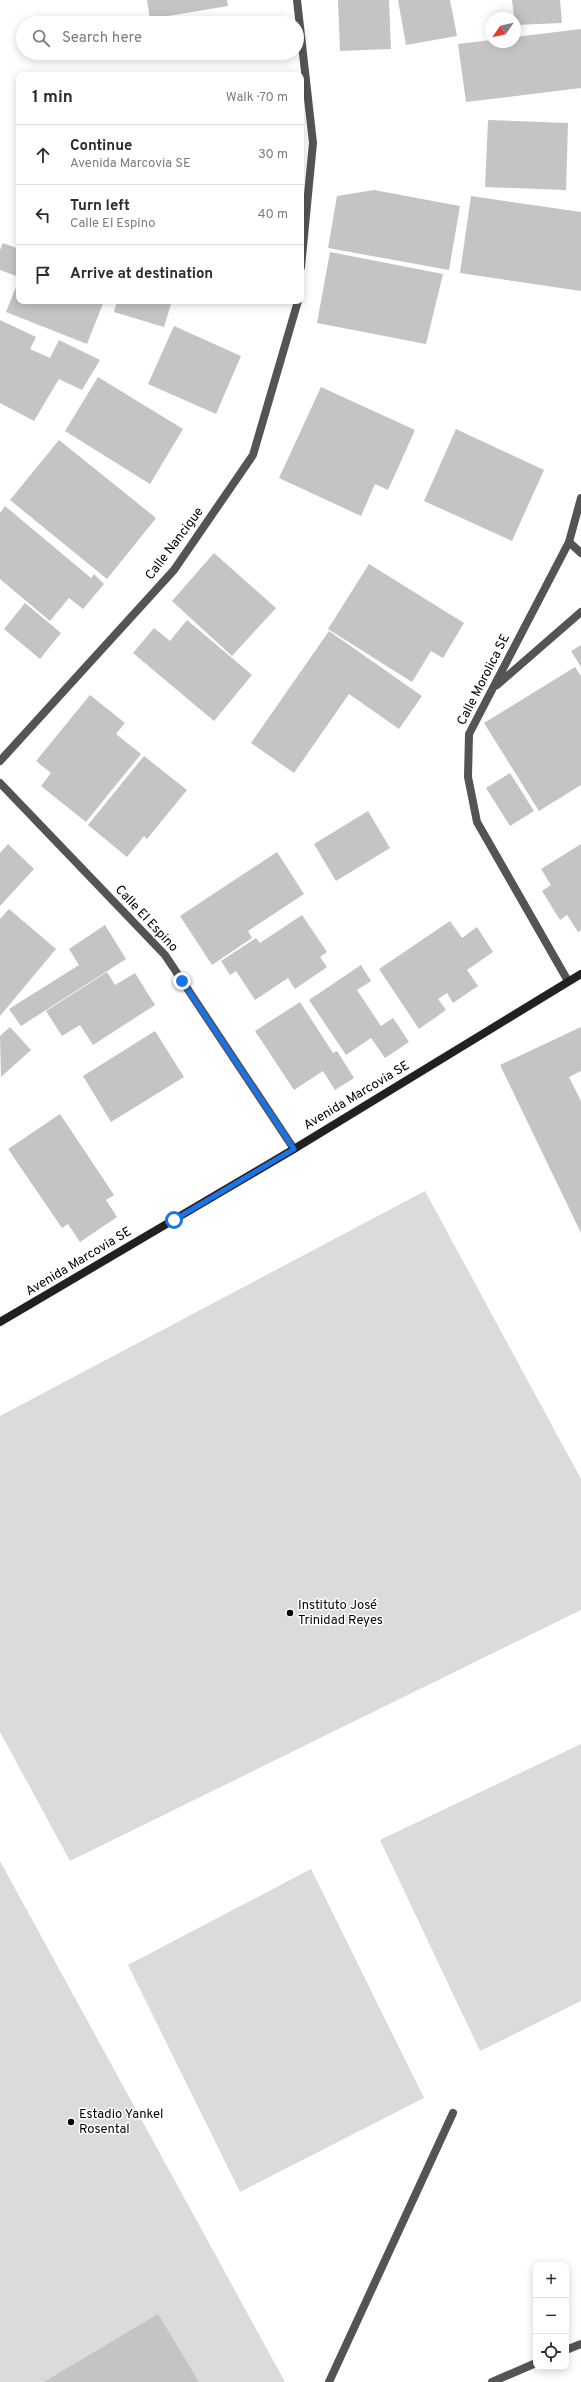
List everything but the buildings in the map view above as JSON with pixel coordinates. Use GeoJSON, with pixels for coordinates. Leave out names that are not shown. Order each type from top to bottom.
{"type":"FeatureCollection","features":[{"type":"Feature","properties":{"kind":"street"},"geometry":{"type":"LineString","coordinates":[[297,0],[299,16]]}},
{"type":"Feature","properties":{"kind":"street"},"geometry":{"type":"LineString","coordinates":[[304,60],[313,143],[304,236]]}},
{"type":"Feature","properties":{"kind":"street","name":"Calle Nancigue"},"geometry":{"type":"LineString","coordinates":[[0,761],[174,570],[253,455],[297,304]]}},
{"type":"Feature","properties":{"kind":"street","name":"Calle Morolica SE"},"geometry":{"type":"LineString","coordinates":[[568,981],[477,822],[468,777],[469,734],[569,542],[581,498]]}},
{"type":"Feature","properties":{"kind":"street"},"geometry":{"type":"LineString","coordinates":[[569,542],[581,553]]}},
{"type":"Feature","properties":{"kind":"street"},"geometry":{"type":"LineString","coordinates":[[494,688],[581,612]]}},
{"type":"Feature","properties":{"kind":"street","name":"Calle El Espino"},"geometry":{"type":"LineString","coordinates":[[0,783],[165,955],[294,1149]]}},
{"type":"Feature","properties":{"kind":"street","name":"Avenida Marcovia SE"},"geometry":{"type":"LineString","coordinates":[[0,1322],[294,1149],[581,974]]}},
{"type":"Feature","properties":{"kind":"street"},"geometry":{"type":"LineString","coordinates":[[329,2382],[453,2113]]}},
{"type":"Feature","properties":{"kind":"street"},"geometry":{"type":"LineString","coordinates":[[569,2349],[581,2344]]}},
{"type":"Feature","properties":{"kind":"street"},"geometry":{"type":"LineString","coordinates":[[492,2382],[533,2364]]}},
{"type":"Feature","properties":{"kind":"shaded area"},"geometry":{"type":"Polygon","coordinates":[[[425,1191],[581,1479],[581,1610],[70,1861],[0,1732],[0,1416],[425,1191]]]}},
{"type":"Feature","properties":{"kind":"shaded area"},"geometry":{"type":"Polygon","coordinates":[[[581,1744],[581,2001],[480,2051],[380,1840],[581,1744]]]}},
{"type":"Feature","properties":{"kind":"shaded area","name":"Estadio Yankel Rosental"},"geometry":{"type":"Polygon","coordinates":[[[0,1861],[285,2382],[0,2382],[0,1861]]]}},
{"type":"Feature","properties":{"kind":"shaded area"},"geometry":{"type":"Polygon","coordinates":[[[311,1869],[424,2098],[240,2192],[128,1965],[311,1869]]]}},
{"type":"Feature","properties":{"kind":"place","name":"Instituto José Trinidad Reyes"},"geometry":{"type":"Point","coordinates":[290,1613]}},
{"type":"Feature","properties":{"kind":"place","name":"Estadio Yankel Rosental"},"geometry":{"type":"Point","coordinates":[71,2122]}},
{"type":"Feature","properties":{"kind":"route"},"geometry":{"type":"LineString","coordinates":[[174,1220],[294,1149],[182,981]]}}]}
